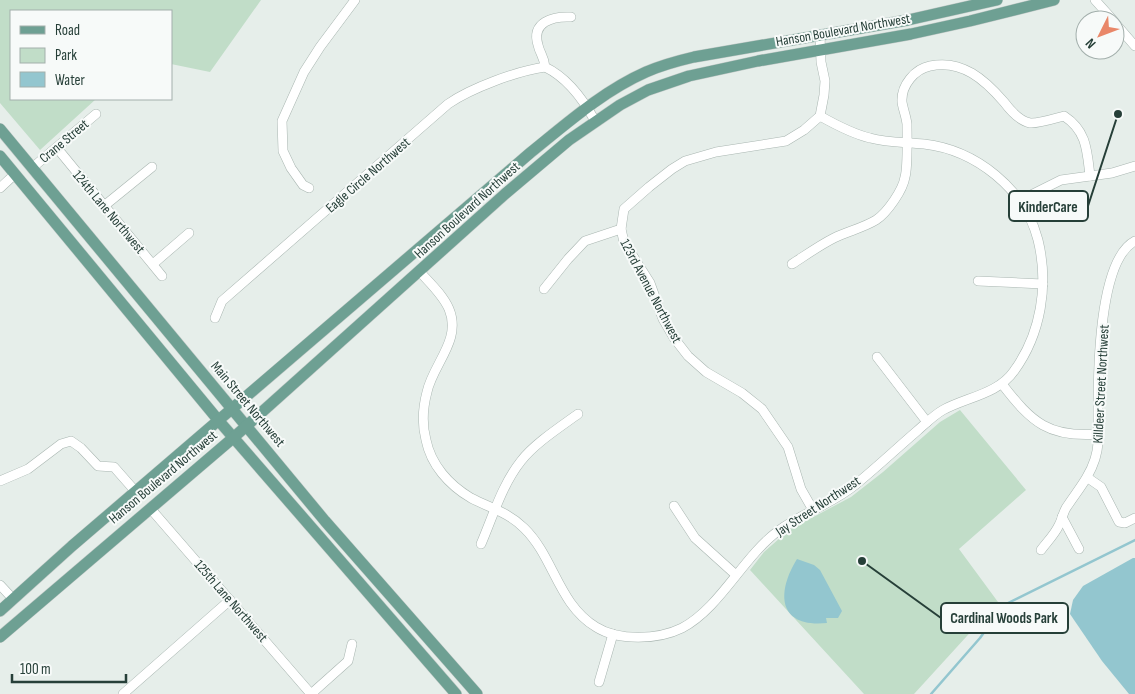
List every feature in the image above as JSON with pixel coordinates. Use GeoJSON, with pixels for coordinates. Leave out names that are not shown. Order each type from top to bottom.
{"type":"FeatureCollection","features":[{"type":"Feature","properties":{"kind":"main road","name":"Hanson Boulevard Northwest"},"geometry":{"type":"LineString","coordinates":[[0,611],[530,152],[588,108],[630,80],[670,63],[694,57],[908,20],[997,0]]}},
{"type":"Feature","properties":{"kind":"main road","name":"Hanson Boulevard Northwest"},"geometry":{"type":"LineString","coordinates":[[0,637],[233,438],[505,194],[569,140],[595,121],[635,97],[682,78],[758,61],[919,32],[1054,0]]}},
{"type":"Feature","properties":{"kind":"main road","name":"Main Street Northwest"},"geometry":{"type":"LineString","coordinates":[[0,129],[325,522],[477,694]]}},
{"type":"Feature","properties":{"kind":"main road"},"geometry":{"type":"LineString","coordinates":[[0,156],[233,438],[456,694]]}},
{"type":"Feature","properties":{"kind":"street"},"geometry":{"type":"LineString","coordinates":[[309,188],[303,185],[291,168],[283,151],[282,121],[304,72],[355,0]]}},
{"type":"Feature","properties":{"kind":"street"},"geometry":{"type":"LineString","coordinates":[[1095,0],[1104,10]]}},
{"type":"Feature","properties":{"kind":"street"},"geometry":{"type":"LineString","coordinates":[[571,17],[557,16],[550,19],[538,30],[536,38],[544,56],[545,67],[567,82],[588,108],[595,121]]}},
{"type":"Feature","properties":{"kind":"street"},"geometry":{"type":"LineString","coordinates":[[544,289],[585,241],[621,229],[624,209],[672,169],[685,162],[716,152],[786,141],[804,130],[820,116],[825,81],[821,62],[820,34]]}},
{"type":"Feature","properties":{"kind":"street"},"geometry":{"type":"LineString","coordinates":[[1125,34],[1135,46]]}},
{"type":"Feature","properties":{"kind":"street"},"geometry":{"type":"LineString","coordinates":[[792,264],[832,239],[877,219],[890,205],[906,176],[907,123],[902,100],[907,84],[920,69],[944,64],[973,73],[986,83],[1010,110],[1031,123],[1064,116],[1080,132],[1087,146],[1090,176]]}},
{"type":"Feature","properties":{"kind":"street","name":"Eagle Circle Northwest"},"geometry":{"type":"LineString","coordinates":[[215,318],[222,301],[448,104],[460,95],[479,87],[545,67]]}},
{"type":"Feature","properties":{"kind":"street","name":"Crane Street"},"geometry":{"type":"LineString","coordinates":[[32,168],[96,114]]}},
{"type":"Feature","properties":{"kind":"street","name":"Jay Street Northwest"},"geometry":{"type":"LineString","coordinates":[[420,272],[442,297],[450,311],[452,330],[448,348],[436,369],[427,391],[424,408],[426,441],[437,466],[456,488],[474,499],[496,508],[523,526],[538,544],[566,597],[575,609],[594,626],[613,634],[639,637],[671,632],[693,620],[705,609],[766,541],[789,523],[854,486],[940,411],[1002,384],[1013,374],[1028,349],[1038,323],[1043,284],[1043,267],[1038,238],[1028,215],[1019,201],[997,176],[983,165],[968,157],[923,144],[906,144],[873,139],[859,135],[820,116]]}},
{"type":"Feature","properties":{"kind":"street","name":"124th Lane Northwest"},"geometry":{"type":"LineString","coordinates":[[56,148],[162,276]]}},
{"type":"Feature","properties":{"kind":"street"},"geometry":{"type":"LineString","coordinates":[[1019,201],[1061,180],[1112,173],[1135,166]]}},
{"type":"Feature","properties":{"kind":"street"},"geometry":{"type":"LineString","coordinates":[[104,206],[152,167]]}},
{"type":"Feature","properties":{"kind":"street"},"geometry":{"type":"LineString","coordinates":[[0,188],[15,174]]}},
{"type":"Feature","properties":{"kind":"street","name":"123rd Avenue Northwest"},"geometry":{"type":"LineString","coordinates":[[621,229],[624,242],[650,283],[663,319],[674,338],[688,356],[706,372],[742,393],[762,409],[788,447],[801,489],[813,510]]}},
{"type":"Feature","properties":{"kind":"street"},"geometry":{"type":"LineString","coordinates":[[153,264],[189,233]]}},
{"type":"Feature","properties":{"kind":"street","name":"Killdeer Street Northwest"},"geometry":{"type":"LineString","coordinates":[[1041,550],[1059,526],[1065,509],[1088,478],[1096,459],[1100,440],[1098,416],[1099,379],[1106,298],[1114,268],[1121,254],[1135,241]]}},
{"type":"Feature","properties":{"kind":"street"},"geometry":{"type":"LineString","coordinates":[[978,281],[1043,284]]}},
{"type":"Feature","properties":{"kind":"street"},"geometry":{"type":"LineString","coordinates":[[878,357],[927,422]]}},
{"type":"Feature","properties":{"kind":"street"},"geometry":{"type":"LineString","coordinates":[[1002,384],[1029,417],[1039,424],[1062,434],[1099,434]]}},
{"type":"Feature","properties":{"kind":"street"},"geometry":{"type":"LineString","coordinates":[[481,544],[505,485],[522,459],[578,414]]}},
{"type":"Feature","properties":{"kind":"street"},"geometry":{"type":"LineString","coordinates":[[0,481],[28,469],[61,444],[71,441],[81,448],[98,466],[114,467],[136,492]]}},
{"type":"Feature","properties":{"kind":"street"},"geometry":{"type":"LineString","coordinates":[[1088,478],[1101,487],[1119,522],[1125,523],[1135,518]]}},
{"type":"Feature","properties":{"kind":"street"},"geometry":{"type":"LineString","coordinates":[[674,506],[696,538],[736,575]]}},
{"type":"Feature","properties":{"kind":"street","name":"125th Lane Northwest"},"geometry":{"type":"LineString","coordinates":[[150,508],[311,694]]}},
{"type":"Feature","properties":{"kind":"street"},"geometry":{"type":"LineString","coordinates":[[1062,517],[1079,549]]}},
{"type":"Feature","properties":{"kind":"street"},"geometry":{"type":"LineString","coordinates":[[0,585],[13,599]]}},
{"type":"Feature","properties":{"kind":"street"},"geometry":{"type":"LineString","coordinates":[[123,694],[230,600]]}},
{"type":"Feature","properties":{"kind":"street"},"geometry":{"type":"LineString","coordinates":[[598,682],[613,634]]}},
{"type":"Feature","properties":{"kind":"street"},"geometry":{"type":"LineString","coordinates":[[311,694],[348,661],[352,644]]}},
{"type":"Feature","properties":{"kind":"green space"},"geometry":{"type":"Polygon","coordinates":[[[0,0],[261,0],[210,72],[172,64],[172,10],[10,10],[10,100],[95,100],[40,150],[0,103],[0,0]]]}},
{"type":"Feature","properties":{"kind":"green space"},"geometry":{"type":"Polygon","coordinates":[[[960,410],[1026,490],[959,549],[998,602],[914,694],[864,694],[750,570],[764,552],[789,530],[851,497],[883,472],[940,422],[960,410]]]}},
{"type":"Feature","properties":{"kind":"water"},"geometry":{"type":"Polygon","coordinates":[[[1135,558],[1135,694],[1129,694],[1102,661],[1070,614],[1073,600],[1083,586],[1135,558]]]}},
{"type":"Feature","properties":{"kind":"water"},"geometry":{"type":"Polygon","coordinates":[[[797,559],[814,565],[820,570],[842,611],[838,618],[826,618],[827,623],[811,623],[799,620],[790,614],[784,596],[790,572],[797,559]]]}},
{"type":"Feature","properties":{"kind":"waterway"},"geometry":{"type":"LineString","coordinates":[[931,694],[980,638],[1004,605],[1135,540]]}},
{"type":"Feature","properties":{"kind":"place","name":"KinderCare"},"geometry":{"type":"Point","coordinates":[1118,114]}},
{"type":"Feature","properties":{"kind":"place","name":"Cardinal Woods Park"},"geometry":{"type":"Point","coordinates":[862,561]}}]}
